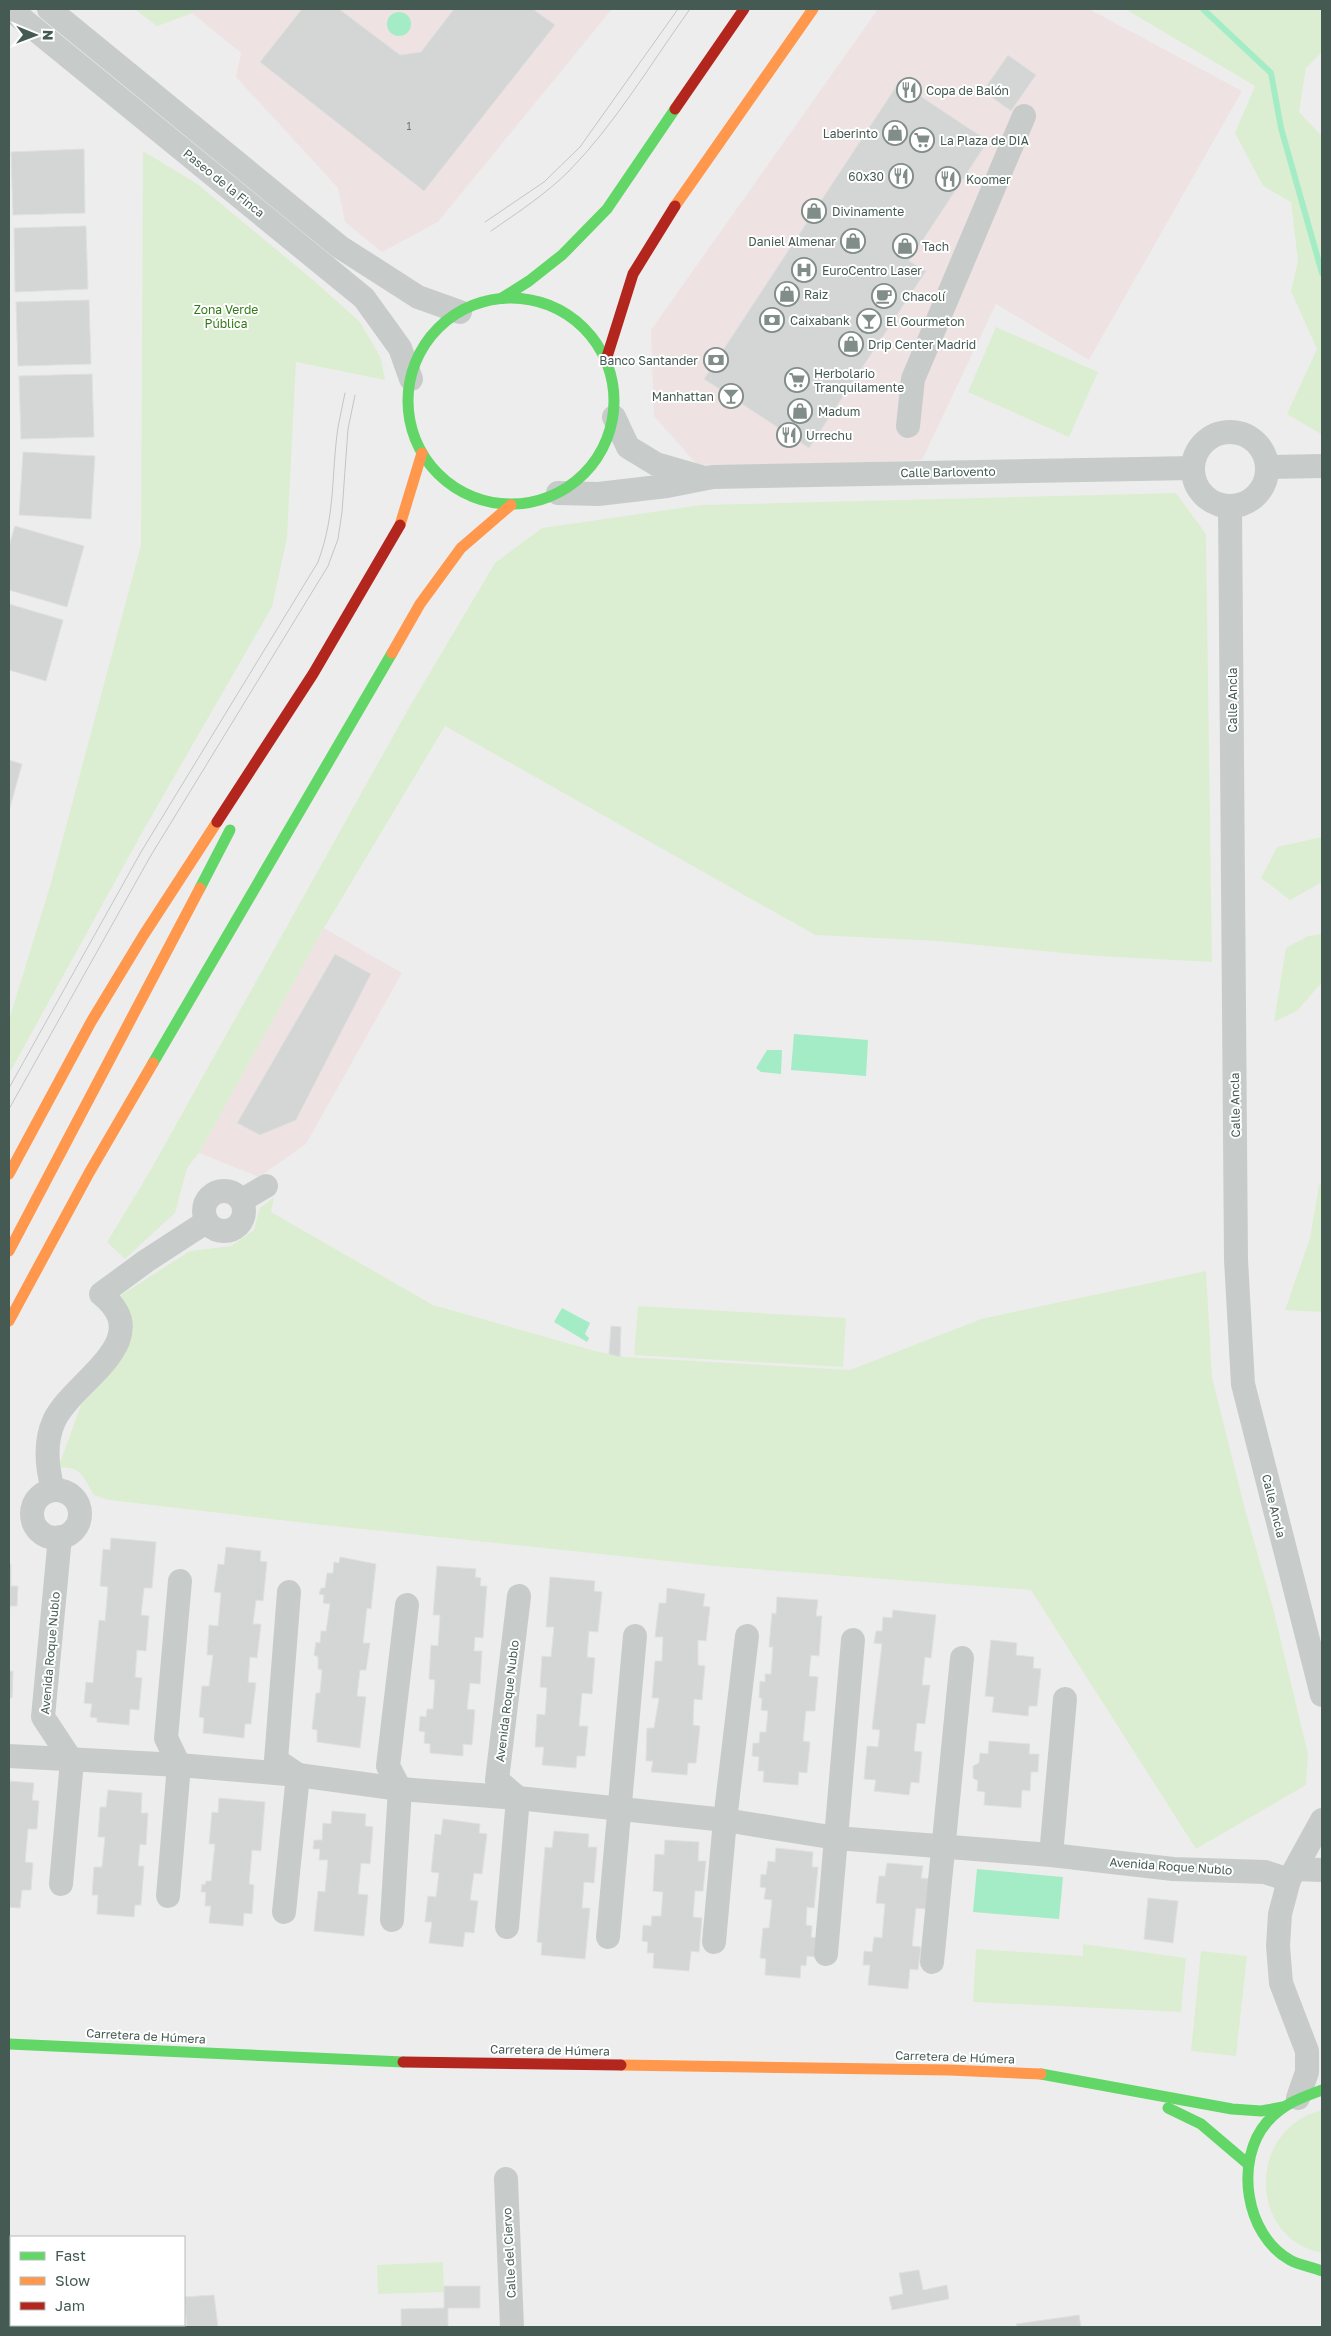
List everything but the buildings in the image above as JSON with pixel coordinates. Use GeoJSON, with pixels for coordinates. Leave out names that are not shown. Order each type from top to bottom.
{"type":"FeatureCollection","features":[{"type":"Feature","properties":{"kind":"main road"},"geometry":{"type":"LineString","coordinates":[[502,298],[529,281],[562,255],[607,209],[744,9]]}},
{"type":"Feature","properties":{"kind":"main road"},"geometry":{"type":"LineString","coordinates":[[606,360],[615,326],[638,266],[662,225],[813,9]]}},
{"type":"Feature","properties":{"kind":"main road"},"geometry":{"type":"LineString","coordinates":[[502,298],[534,300],[564,312],[589,333],[606,360],[614,388],[614,416],[604,448],[584,474],[558,493],[536,502],[512,505],[485,501],[460,491],[438,474],[422,453],[411,421],[408,404],[410,379],[420,352],[437,329],[460,312],[480,302],[502,298]]}},
{"type":"Feature","properties":{"kind":"main road"},"geometry":{"type":"LineString","coordinates":[[9,1174],[91,1022],[143,936],[312,674],[404,518],[422,453]]}},
{"type":"Feature","properties":{"kind":"main road"},"geometry":{"type":"LineString","coordinates":[[9,1321],[90,1173],[420,604],[461,548],[512,505]]}},
{"type":"Feature","properties":{"kind":"main road"},"geometry":{"type":"LineString","coordinates":[[248,796],[312,674]]}},
{"type":"Feature","properties":{"kind":"main road"},"geometry":{"type":"LineString","coordinates":[[9,1251],[234,823]]}},
{"type":"Feature","properties":{"kind":"main road","name":"Carretera de Húmera"},"geometry":{"type":"LineString","coordinates":[[9,2044],[397,2062],[949,2070],[1042,2074],[1091,2083]]}},
{"type":"Feature","properties":{"kind":"main road"},"geometry":{"type":"LineString","coordinates":[[148,2062],[397,2062]]}},
{"type":"Feature","properties":{"kind":"main road"},"geometry":{"type":"LineString","coordinates":[[1091,2083],[1232,2110],[1261,2110],[1322,2090]]}},
{"type":"Feature","properties":{"kind":"main road"},"geometry":{"type":"LineString","coordinates":[[1091,2083],[1188,2115],[1216,2134],[1248,2164]]}},
{"type":"Feature","properties":{"kind":"main road"},"geometry":{"type":"LineString","coordinates":[[1290,2102],[1259,2134],[1248,2164],[1246,2178],[1248,2200],[1258,2226],[1274,2248],[1296,2263],[1322,2271]]}},
{"type":"Feature","properties":{"kind":"street","name":"Paseo de la Finca"},"geometry":{"type":"LineString","coordinates":[[10,9],[364,298],[400,348],[410,379]]}},
{"type":"Feature","properties":{"kind":"street","name":"Paseo de la Finca"},"geometry":{"type":"LineString","coordinates":[[49,9],[340,247],[418,297],[460,312]]}},
{"type":"Feature","properties":{"kind":"street"},"geometry":{"type":"LineString","coordinates":[[908,426],[913,379],[1024,116]]}},
{"type":"Feature","properties":{"kind":"street","name":"Calle Barlovento"},"geometry":{"type":"LineString","coordinates":[[614,416],[628,447],[656,464],[702,477]]}},
{"type":"Feature","properties":{"kind":"street"},"geometry":{"type":"LineString","coordinates":[[1223,432],[1236,432],[1248,436],[1258,444],[1265,455],[1267,467],[1266,479],[1256,494],[1242,504],[1230,506],[1218,504],[1200,490],[1195,480],[1193,468],[1202,444],[1212,436],[1223,432]]}},
{"type":"Feature","properties":{"kind":"street"},"geometry":{"type":"LineString","coordinates":[[1267,467],[1322,466]]}},
{"type":"Feature","properties":{"kind":"street","name":"Calle Barlovento"},"geometry":{"type":"LineString","coordinates":[[558,493],[598,494],[667,486],[702,477],[1193,468]]}},
{"type":"Feature","properties":{"kind":"street","name":"Calle Ancla"},"geometry":{"type":"LineString","coordinates":[[1230,506],[1236,1260],[1244,1384],[1322,1694]]}},
{"type":"Feature","properties":{"kind":"street"},"geometry":{"type":"LineString","coordinates":[[52,1490],[47,1458],[54,1422],[80,1388],[109,1358],[117,1346],[121,1334],[118,1314],[109,1301],[92,1294],[206,1222],[205,1204],[213,1193],[227,1190],[233,1192],[242,1200],[266,1186]]}},
{"type":"Feature","properties":{"kind":"street"},"geometry":{"type":"LineString","coordinates":[[52,1490],[68,1493],[74,1498],[80,1512],[75,1528],[60,1537],[44,1534],[33,1521],[34,1505],[45,1492],[52,1490]]}},
{"type":"Feature","properties":{"kind":"street","name":"Avenida Roque Nublo"},"geometry":{"type":"LineString","coordinates":[[60,1537],[43,1717],[72,1760]]}},
{"type":"Feature","properties":{"kind":"street"},"geometry":{"type":"LineString","coordinates":[[168,1896],[179,1765],[166,1738],[180,1581]]}},
{"type":"Feature","properties":{"kind":"street","name":"Avenida Roque Nublo"},"geometry":{"type":"LineString","coordinates":[[290,1592],[276,1760],[298,1775]]}},
{"type":"Feature","properties":{"kind":"street","name":"Avenida Roque Nublo"},"geometry":{"type":"LineString","coordinates":[[518,1798],[497,1780],[519,1596]]}},
{"type":"Feature","properties":{"kind":"street"},"geometry":{"type":"LineString","coordinates":[[392,1920],[400,1789],[388,1766],[407,1605]]}},
{"type":"Feature","properties":{"kind":"street"},"geometry":{"type":"LineString","coordinates":[[608,1937],[621,1809],[635,1636]]}},
{"type":"Feature","properties":{"kind":"street"},"geometry":{"type":"LineString","coordinates":[[714,1942],[725,1820],[747,1636]]}},
{"type":"Feature","properties":{"kind":"street"},"geometry":{"type":"LineString","coordinates":[[826,1954],[853,1640]]}},
{"type":"Feature","properties":{"kind":"street"},"geometry":{"type":"LineString","coordinates":[[932,1962],[962,1658]]}},
{"type":"Feature","properties":{"kind":"street"},"geometry":{"type":"LineString","coordinates":[[1051,1855],[1065,1699]]}},
{"type":"Feature","properties":{"kind":"street","name":"Avenida Roque Nublo"},"geometry":{"type":"LineString","coordinates":[[9,1756],[179,1765],[298,1775],[400,1789],[518,1798],[725,1820],[836,1838],[1051,1855],[1173,1869],[1265,1872],[1293,1875],[1322,1870]]}},
{"type":"Feature","properties":{"kind":"street"},"geometry":{"type":"LineString","coordinates":[[61,1884],[72,1760]]}},
{"type":"Feature","properties":{"kind":"street"},"geometry":{"type":"LineString","coordinates":[[284,1912],[298,1775]]}},
{"type":"Feature","properties":{"kind":"street"},"geometry":{"type":"LineString","coordinates":[[507,1927],[518,1798]]}},
{"type":"Feature","properties":{"kind":"street"},"geometry":{"type":"LineString","coordinates":[[1290,2102],[1307,2072],[1307,2051],[1281,1983],[1278,1946],[1280,1914],[1293,1875],[1322,1820]]}},
{"type":"Feature","properties":{"kind":"street"},"geometry":{"type":"LineString","coordinates":[[1291,2009],[1322,2049]]}},
{"type":"Feature","properties":{"kind":"street","name":"Calle del Ciervo"},"geometry":{"type":"LineString","coordinates":[[506,2179],[512,2327]]}},
{"type":"Feature","properties":{"kind":"shaded area"},"geometry":{"type":"Polygon","coordinates":[[[135,9],[612,9],[438,222],[382,252],[345,222],[338,188],[236,77],[241,53],[192,13],[157,26],[135,9]]]}},
{"type":"Feature","properties":{"kind":"shaded area"},"geometry":{"type":"Polygon","coordinates":[[[878,9],[1089,9],[1242,91],[1089,360],[996,304],[922,460],[701,469],[654,416],[651,330],[878,9]]]}},
{"type":"Feature","properties":{"kind":"shaded area"},"geometry":{"type":"Polygon","coordinates":[[[399,12],[408,15],[411,24],[408,33],[399,36],[390,33],[387,24],[390,15],[399,12]]]}},
{"type":"Feature","properties":{"kind":"shaded area"},"geometry":{"type":"Polygon","coordinates":[[[324,928],[402,973],[306,1144],[259,1177],[199,1153],[324,928]]]}},
{"type":"Feature","properties":{"kind":"shaded area"},"geometry":{"type":"Polygon","coordinates":[[[794,1034],[868,1040],[866,1076],[791,1070],[794,1034]]]}},
{"type":"Feature","properties":{"kind":"shaded area"},"geometry":{"type":"Polygon","coordinates":[[[767,1050],[782,1050],[781,1074],[761,1072],[756,1068],[767,1050]]]}},
{"type":"Feature","properties":{"kind":"shaded area"},"geometry":{"type":"Polygon","coordinates":[[[562,1308],[590,1323],[585,1334],[589,1338],[587,1342],[554,1322],[562,1308]]]}},
{"type":"Feature","properties":{"kind":"shaded area"},"geometry":{"type":"Polygon","coordinates":[[[977,1869],[1063,1877],[1059,1919],[973,1912],[977,1869]]]}},
{"type":"Feature","properties":{"kind":"green space"},"geometry":{"type":"Polygon","coordinates":[[[135,9],[195,9],[192,13],[157,26],[135,9]]]}},
{"type":"Feature","properties":{"kind":"green space"},"geometry":{"type":"Polygon","coordinates":[[[1125,9],[1322,9],[1322,52],[1306,68],[1299,112],[1322,136],[1321,434],[1287,414],[1317,349],[1291,291],[1298,261],[1291,202],[1263,186],[1235,133],[1255,86],[1125,9]]]}},
{"type":"Feature","properties":{"kind":"green space","name":"Zona Verde Pública"},"geometry":{"type":"Polygon","coordinates":[[[143,151],[196,183],[312,279],[360,322],[381,358],[385,380],[296,362],[287,538],[272,607],[143,831],[9,1074],[9,1020],[51,883],[141,545],[143,151]]]}},
{"type":"Feature","properties":{"kind":"green space"},"geometry":{"type":"Polygon","coordinates":[[[996,327],[1098,372],[1069,437],[968,392],[996,327]]]}},
{"type":"Feature","properties":{"kind":"green space"},"geometry":{"type":"Polygon","coordinates":[[[1176,493],[1206,534],[1212,962],[1096,956],[937,941],[815,935],[445,726],[324,928],[199,1153],[187,1168],[175,1213],[125,1259],[107,1242],[150,1171],[410,706],[495,563],[542,528],[701,505],[1176,493]]]}},
{"type":"Feature","properties":{"kind":"green space"},"geometry":{"type":"Polygon","coordinates":[[[1322,837],[1322,882],[1290,900],[1261,878],[1277,847],[1322,837]]]}},
{"type":"Feature","properties":{"kind":"green space"},"geometry":{"type":"Polygon","coordinates":[[[1322,934],[1322,982],[1298,1010],[1274,1022],[1286,948],[1308,936],[1322,934]]]}},
{"type":"Feature","properties":{"kind":"green space"},"geometry":{"type":"Polygon","coordinates":[[[1322,1184],[1322,1312],[1285,1310],[1310,1238],[1319,1185],[1322,1184]]]}},
{"type":"Feature","properties":{"kind":"green space"},"geometry":{"type":"Polygon","coordinates":[[[274,1197],[271,1212],[433,1305],[595,1351],[625,1357],[850,1370],[981,1319],[1206,1271],[1212,1377],[1246,1513],[1273,1608],[1308,1754],[1306,1785],[1196,1849],[1031,1590],[714,1566],[314,1524],[109,1500],[94,1495],[77,1470],[58,1468],[81,1405],[124,1356],[133,1332],[132,1321],[118,1297],[190,1251],[231,1246],[254,1230],[260,1208],[274,1197]]]}},
{"type":"Feature","properties":{"kind":"green space"},"geometry":{"type":"Polygon","coordinates":[[[638,1306],[846,1318],[843,1367],[634,1355],[638,1306]]]}},
{"type":"Feature","properties":{"kind":"green space"},"geometry":{"type":"Polygon","coordinates":[[[1083,1944],[1186,1958],[1181,2012],[973,2002],[976,1949],[1083,1956],[1083,1944]]]}},
{"type":"Feature","properties":{"kind":"green space"},"geometry":{"type":"Polygon","coordinates":[[[1201,1951],[1247,1956],[1236,2056],[1191,2051],[1201,1951]]]}},
{"type":"Feature","properties":{"kind":"green space"},"geometry":{"type":"Polygon","coordinates":[[[1322,2110],[1322,2253],[1298,2244],[1280,2227],[1269,2207],[1266,2183],[1269,2160],[1280,2138],[1297,2121],[1322,2110]]]}},
{"type":"Feature","properties":{"kind":"green space"},"geometry":{"type":"Polygon","coordinates":[[[443,2262],[444,2292],[378,2294],[377,2265],[443,2262]]]}},
{"type":"Feature","properties":{"kind":"waterway"},"geometry":{"type":"LineString","coordinates":[[1203,9],[1271,73],[1281,128],[1322,273]]}},
{"type":"Feature","properties":{"kind":"tram line"},"geometry":{"type":"LineString","coordinates":[[485,222],[544,182],[580,147],[678,9]]}},
{"type":"Feature","properties":{"kind":"tram line"},"geometry":{"type":"LineString","coordinates":[[491,231],[551,188],[569,171],[618,113],[690,9]]}},
{"type":"Feature","properties":{"kind":"tram line"},"geometry":{"type":"LineString","coordinates":[[9,1088],[141,852],[318,562],[328,527],[338,427],[345,393]]}},
{"type":"Feature","properties":{"kind":"tram line"},"geometry":{"type":"LineString","coordinates":[[9,1109],[150,857],[328,566],[338,539],[342,512],[348,429],[355,395]]}},
{"type":"Feature","properties":{"kind":"traffic: fast"},"geometry":{"type":"LineString","coordinates":[[502,298],[529,281],[562,255],[607,209],[675,109]]}},
{"type":"Feature","properties":{"kind":"traffic: fast"},"geometry":{"type":"LineString","coordinates":[[511,298],[531,300],[550,306],[559,310],[584,328],[602,353],[606,362],[612,381],[614,401],[612,421],[606,440],[602,449],[584,474],[559,492],[550,496],[531,502],[511,504],[491,502],[472,496],[463,492],[438,474],[420,449],[416,440],[410,421],[408,401],[410,381],[416,362],[420,353],[438,328],[463,310],[472,306],[491,300],[511,298]]}},
{"type":"Feature","properties":{"kind":"traffic: fast"},"geometry":{"type":"LineString","coordinates":[[153,1063],[392,653]]}},
{"type":"Feature","properties":{"kind":"traffic: fast"},"geometry":{"type":"LineString","coordinates":[[200,888],[230,830]]}},
{"type":"Feature","properties":{"kind":"traffic: fast"},"geometry":{"type":"LineString","coordinates":[[9,2044],[403,2062]]}},
{"type":"Feature","properties":{"kind":"traffic: fast"},"geometry":{"type":"LineString","coordinates":[[1041,2074],[1232,2109],[1261,2111],[1283,2107]]}},
{"type":"Feature","properties":{"kind":"traffic: fast"},"geometry":{"type":"LineString","coordinates":[[1322,2090],[1286,2106],[1267,2122],[1257,2138],[1250,2156],[1248,2176],[1249,2196],[1254,2215],[1263,2233],[1275,2248],[1290,2260],[1322,2271]]}},
{"type":"Feature","properties":{"kind":"traffic: fast"},"geometry":{"type":"LineString","coordinates":[[1168,2108],[1201,2124],[1248,2164]]}},
{"type":"Feature","properties":{"kind":"traffic: slow"},"geometry":{"type":"LineString","coordinates":[[675,206],[813,9]]}},
{"type":"Feature","properties":{"kind":"traffic: slow"},"geometry":{"type":"LineString","coordinates":[[400,525],[422,453]]}},
{"type":"Feature","properties":{"kind":"traffic: slow"},"geometry":{"type":"LineString","coordinates":[[392,653],[420,604],[461,548],[511,505]]}},
{"type":"Feature","properties":{"kind":"traffic: slow"},"geometry":{"type":"LineString","coordinates":[[9,1174],[91,1022],[143,936],[217,822]]}},
{"type":"Feature","properties":{"kind":"traffic: slow"},"geometry":{"type":"LineString","coordinates":[[9,1251],[200,888]]}},
{"type":"Feature","properties":{"kind":"traffic: slow"},"geometry":{"type":"LineString","coordinates":[[9,1321],[89,1173],[153,1063]]}},
{"type":"Feature","properties":{"kind":"traffic: slow"},"geometry":{"type":"LineString","coordinates":[[621,2065],[949,2070],[1041,2074]]}},
{"type":"Feature","properties":{"kind":"traffic: jam"},"geometry":{"type":"LineString","coordinates":[[675,109],[744,9]]}},
{"type":"Feature","properties":{"kind":"traffic: jam"},"geometry":{"type":"LineString","coordinates":[[606,360],[633,274],[675,206]]}},
{"type":"Feature","properties":{"kind":"traffic: jam"},"geometry":{"type":"LineString","coordinates":[[217,822],[313,674],[400,525]]}},
{"type":"Feature","properties":{"kind":"traffic: jam"},"geometry":{"type":"LineString","coordinates":[[403,2062],[621,2065]]}},
{"type":"Feature","properties":{"kind":"place","name":"Copa de Balón"},"geometry":{"type":"Point","coordinates":[909,90]}},
{"type":"Feature","properties":{"kind":"place","name":"Laberinto"},"geometry":{"type":"Point","coordinates":[895,133]}},
{"type":"Feature","properties":{"kind":"place","name":"La Plaza de DIA"},"geometry":{"type":"Point","coordinates":[922,140]}},
{"type":"Feature","properties":{"kind":"place","name":"60x30"},"geometry":{"type":"Point","coordinates":[901,176]}},
{"type":"Feature","properties":{"kind":"place","name":"Koomer"},"geometry":{"type":"Point","coordinates":[948,179]}},
{"type":"Feature","properties":{"kind":"place","name":"Divinamente"},"geometry":{"type":"Point","coordinates":[814,211]}},
{"type":"Feature","properties":{"kind":"place","name":"Daniel Almenar"},"geometry":{"type":"Point","coordinates":[853,241]}},
{"type":"Feature","properties":{"kind":"place","name":"Tach"},"geometry":{"type":"Point","coordinates":[905,246]}},
{"type":"Feature","properties":{"kind":"place","name":"EuroCentro Laser"},"geometry":{"type":"Point","coordinates":[804,270]}},
{"type":"Feature","properties":{"kind":"place","name":"Raiz"},"geometry":{"type":"Point","coordinates":[787,294]}},
{"type":"Feature","properties":{"kind":"place","name":"Chacolí"},"geometry":{"type":"Point","coordinates":[884,296]}},
{"type":"Feature","properties":{"kind":"place","name":"Caixabank"},"geometry":{"type":"Point","coordinates":[772,320]}},
{"type":"Feature","properties":{"kind":"place","name":"El Gourmeton"},"geometry":{"type":"Point","coordinates":[869,321]}},
{"type":"Feature","properties":{"kind":"place","name":"Drip Center Madrid"},"geometry":{"type":"Point","coordinates":[851,344]}},
{"type":"Feature","properties":{"kind":"place","name":"Banco Santander"},"geometry":{"type":"Point","coordinates":[716,360]}},
{"type":"Feature","properties":{"kind":"place","name":"Herbolario Tranquilamente"},"geometry":{"type":"Point","coordinates":[797,380]}},
{"type":"Feature","properties":{"kind":"place","name":"Manhattan"},"geometry":{"type":"Point","coordinates":[731,396]}},
{"type":"Feature","properties":{"kind":"place","name":"Madum"},"geometry":{"type":"Point","coordinates":[800,411]}},
{"type":"Feature","properties":{"kind":"place","name":"Urrechu"},"geometry":{"type":"Point","coordinates":[789,435]}}]}
